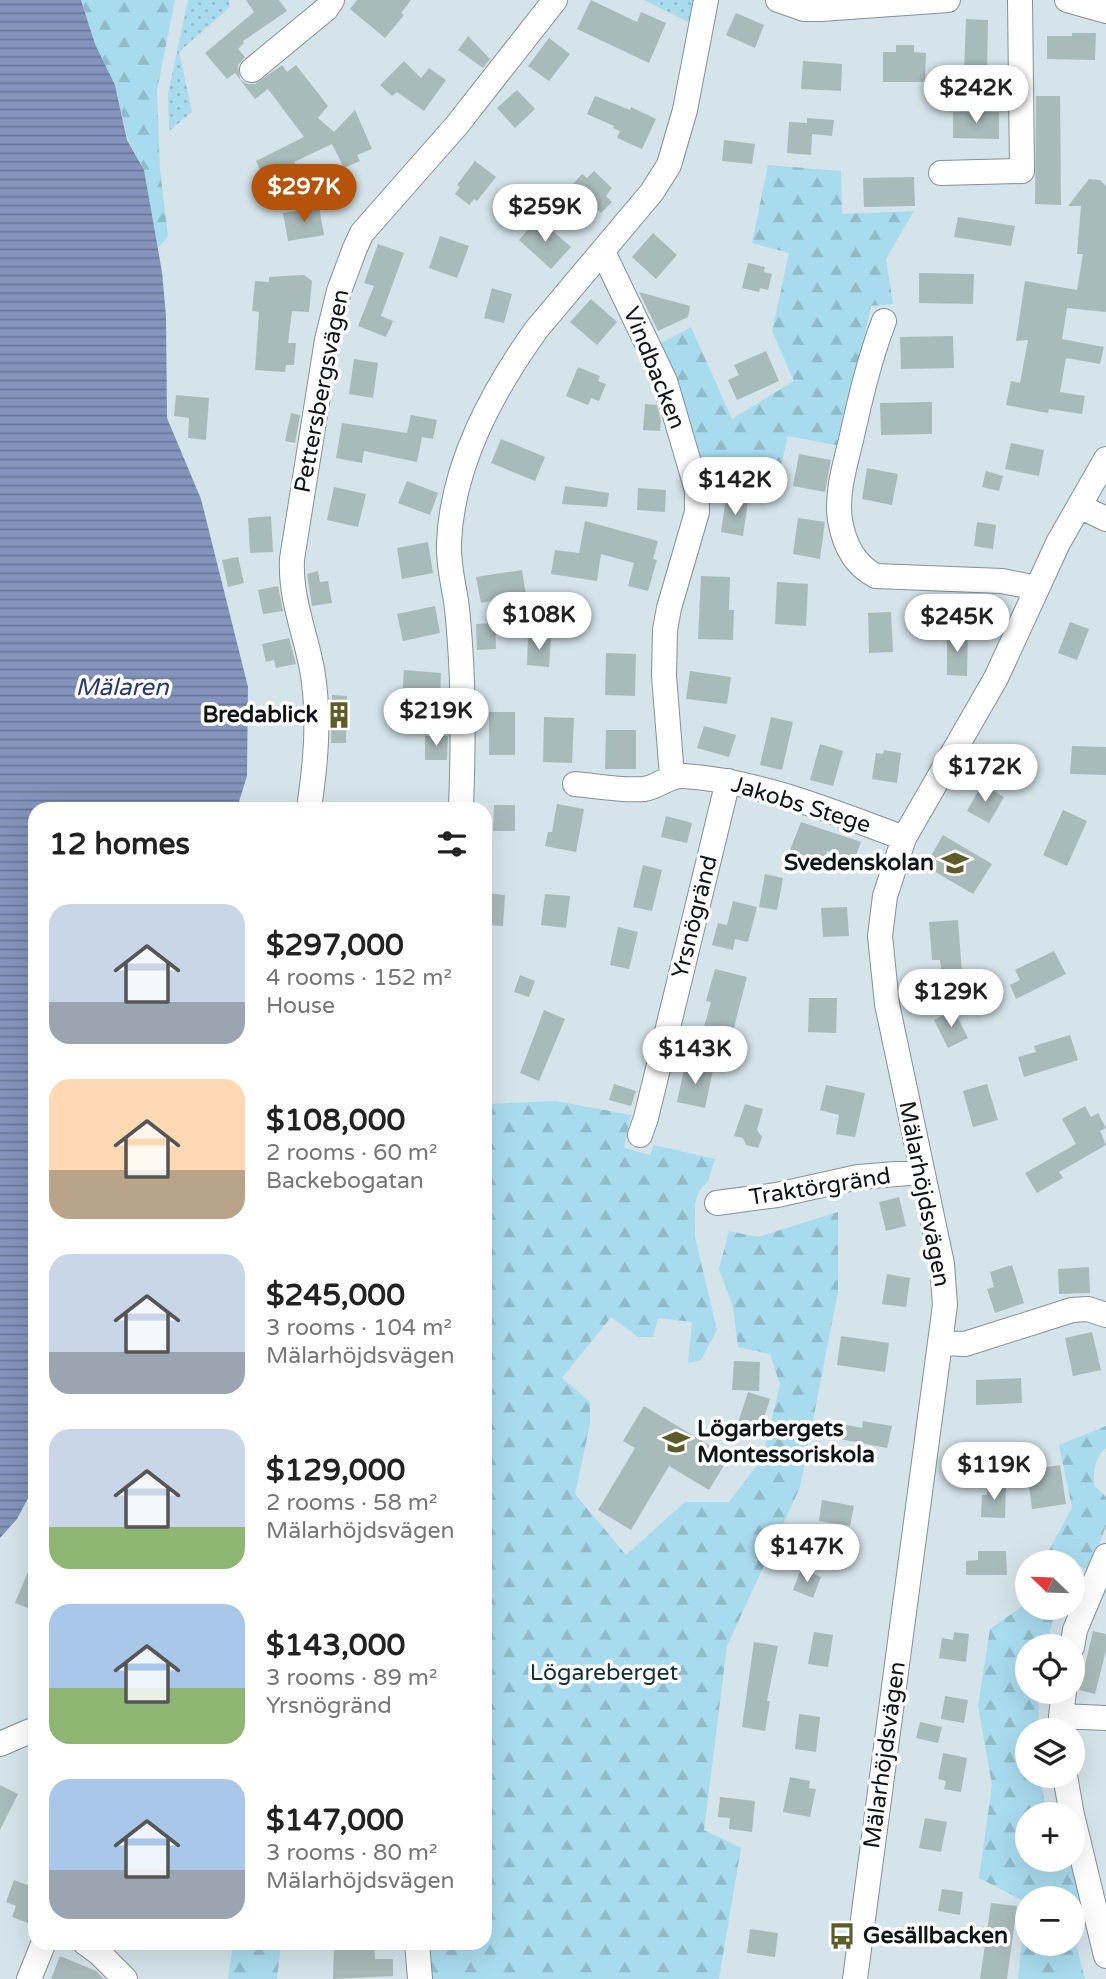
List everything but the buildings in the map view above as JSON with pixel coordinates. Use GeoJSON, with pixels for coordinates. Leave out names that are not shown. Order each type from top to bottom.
{"type":"FeatureCollection","features":[{"type":"Feature","properties":{"kind":"street"},"geometry":{"type":"LineString","coordinates":[[252,70],[326,9],[332,0]]}},
{"type":"Feature","properties":{"kind":"street","name":"Pettersbergsvägen"},"geometry":{"type":"LineString","coordinates":[[310,802],[317,716],[312,669],[293,594],[292,559],[327,340],[342,281],[362,233],[457,125],[555,0]]}},
{"type":"Feature","properties":{"kind":"street"},"geometry":{"type":"LineString","coordinates":[[461,802],[463,696],[457,610],[449,564],[455,498],[470,449],[505,376],[536,330],[652,192],[669,165],[685,110],[706,0]]}},
{"type":"Feature","properties":{"kind":"street"},"geometry":{"type":"LineString","coordinates":[[778,0],[792,6],[821,9],[948,0]]}},
{"type":"Feature","properties":{"kind":"street"},"geometry":{"type":"LineString","coordinates":[[942,173],[1021,171],[1020,0]]}},
{"type":"Feature","properties":{"kind":"street"},"geometry":{"type":"LineString","coordinates":[[1068,0],[1106,11]]}},
{"type":"Feature","properties":{"kind":"street","name":"Vindbacken"},"geometry":{"type":"LineString","coordinates":[[603,252],[665,381],[697,490],[697,512],[665,630],[664,666],[672,776]]}},
{"type":"Feature","properties":{"kind":"street"},"geometry":{"type":"LineString","coordinates":[[884,321],[862,392],[841,489],[840,517],[855,561],[863,570],[876,576],[1002,581],[1037,588]]}},
{"type":"Feature","properties":{"kind":"street","name":"Mälarhöjdsvägen"},"geometry":{"type":"LineString","coordinates":[[855,1979],[946,1305],[942,1264],[895,1045],[881,956],[880,936],[885,896],[904,838],[996,678],[1037,588],[1106,459]]}},
{"type":"Feature","properties":{"kind":"street"},"geometry":{"type":"LineString","coordinates":[[1079,506],[1106,519]]}},
{"type":"Feature","properties":{"kind":"street","name":"Jakobs Stege"},"geometry":{"type":"LineString","coordinates":[[575,784],[643,789],[653,787],[672,776],[728,781],[776,793],[904,838]]}},
{"type":"Feature","properties":{"kind":"street","name":"Yrsnögränd"},"geometry":{"type":"LineString","coordinates":[[640,1135],[728,781]]}},
{"type":"Feature","properties":{"kind":"street","name":"Traktörgränd"},"geometry":{"type":"LineString","coordinates":[[717,1203],[777,1195],[858,1177],[922,1172]]}},
{"type":"Feature","properties":{"kind":"street"},"geometry":{"type":"LineString","coordinates":[[942,1343],[965,1344],[1072,1310],[1088,1309],[1106,1315]]}},
{"type":"Feature","properties":{"kind":"street"},"geometry":{"type":"LineString","coordinates":[[1074,1634],[1106,1556]]}},
{"type":"Feature","properties":{"kind":"street"},"geometry":{"type":"LineString","coordinates":[[1062,1713],[1106,1718]]}},
{"type":"Feature","properties":{"kind":"street"},"geometry":{"type":"LineString","coordinates":[[0,1744],[28,1731]]}},
{"type":"Feature","properties":{"kind":"street"},"geometry":{"type":"LineString","coordinates":[[1085,1870],[1106,1956]]}},
{"type":"Feature","properties":{"kind":"street"},"geometry":{"type":"LineString","coordinates":[[29,1979],[41,1950]]}},
{"type":"Feature","properties":{"kind":"street"},"geometry":{"type":"LineString","coordinates":[[94,1950],[125,1979]]}},
{"type":"Feature","properties":{"kind":"street"},"geometry":{"type":"LineString","coordinates":[[418,1950],[420,1979]]}},
{"type":"Feature","properties":{"kind":"green space"},"geometry":{"type":"Polygon","coordinates":[[[81,0],[175,0],[157,90],[160,169],[168,237],[157,249],[144,170],[128,140],[115,85],[95,44],[81,0]]]}},
{"type":"Feature","properties":{"kind":"green space"},"geometry":{"type":"Polygon","coordinates":[[[188,0],[229,0],[230,7],[179,52],[192,112],[169,131],[168,94],[188,0]]]}},
{"type":"Feature","properties":{"kind":"green space"},"geometry":{"type":"Polygon","coordinates":[[[644,0],[695,0],[692,24],[644,0]]]}},
{"type":"Feature","properties":{"kind":"green space"},"geometry":{"type":"Polygon","coordinates":[[[768,165],[841,171],[842,214],[914,211],[886,259],[893,304],[871,306],[841,446],[788,436],[775,490],[705,487],[658,345],[691,327],[732,419],[794,381],[772,331],[789,253],[752,243],[768,165]]]}},
{"type":"Feature","properties":{"kind":"green space","name":"Lögareberget"},"geometry":{"type":"Polygon","coordinates":[[[556,1101],[631,1115],[624,1148],[650,1155],[654,1145],[715,1159],[708,1181],[699,1191],[695,1204],[695,1237],[717,1330],[701,1360],[688,1363],[692,1322],[658,1318],[653,1337],[638,1337],[611,1317],[562,1378],[590,1402],[590,1424],[575,1494],[626,1555],[685,1502],[729,1502],[762,1459],[780,1385],[770,1354],[738,1347],[733,1307],[719,1269],[729,1231],[758,1237],[838,1212],[838,1292],[800,1487],[727,1646],[704,1830],[741,1848],[719,1979],[428,1979],[427,1950],[492,1950],[492,1104],[556,1101]]]}},
{"type":"Feature","properties":{"kind":"green space"},"geometry":{"type":"Polygon","coordinates":[[[1106,1426],[1106,1448],[1097,1460],[1094,1485],[1106,1497],[1106,1526],[1089,1570],[1085,1568],[1085,1550],[1049,1550],[1072,1508],[1059,1445],[1106,1426]]]}},
{"type":"Feature","properties":{"kind":"green space"},"geometry":{"type":"Polygon","coordinates":[[[1015,1611],[1015,1620],[1053,1620],[1049,1634],[1015,1634],[1015,1704],[1039,1704],[1038,1718],[1015,1718],[1015,1788],[1042,1788],[1045,1802],[1015,1802],[1015,1872],[1076,1872],[1080,1886],[1015,1886],[1015,1896],[979,1878],[992,1785],[978,1706],[990,1629],[1015,1611]]]}},
{"type":"Feature","properties":{"kind":"green space"},"geometry":{"type":"Polygon","coordinates":[[[1085,1907],[1090,1927],[1085,1928],[1085,1907]]]}},
{"type":"Feature","properties":{"kind":"green space"},"geometry":{"type":"Polygon","coordinates":[[[232,1950],[280,1950],[277,1979],[228,1979],[232,1950]]]}},
{"type":"Feature","properties":{"kind":"green space"},"geometry":{"type":"Polygon","coordinates":[[[1020,1956],[1079,1956],[1085,1979],[1018,1979],[1020,1956]]]}},
{"type":"Feature","properties":{"kind":"water","name":"Mälaren"},"geometry":{"type":"Polygon","coordinates":[[[0,0],[81,0],[95,44],[115,85],[127,140],[144,170],[162,272],[166,316],[167,418],[201,499],[248,687],[247,776],[239,802],[28,802],[28,1498],[17,1519],[0,1538],[0,0]]]}},
{"type":"Feature","properties":{"kind":"place","name":"Bredablick"},"geometry":{"type":"Point","coordinates":[339,715]}},
{"type":"Feature","properties":{"kind":"place","name":"Svedenskolan"},"geometry":{"type":"Point","coordinates":[955,863]}},
{"type":"Feature","properties":{"kind":"place","name":"Lögarbergets Montessoriskola"},"geometry":{"type":"Point","coordinates":[676,1442]}},
{"type":"Feature","properties":{"kind":"place","name":"Gesällbacken"},"geometry":{"type":"Point","coordinates":[842,1936]}}]}
